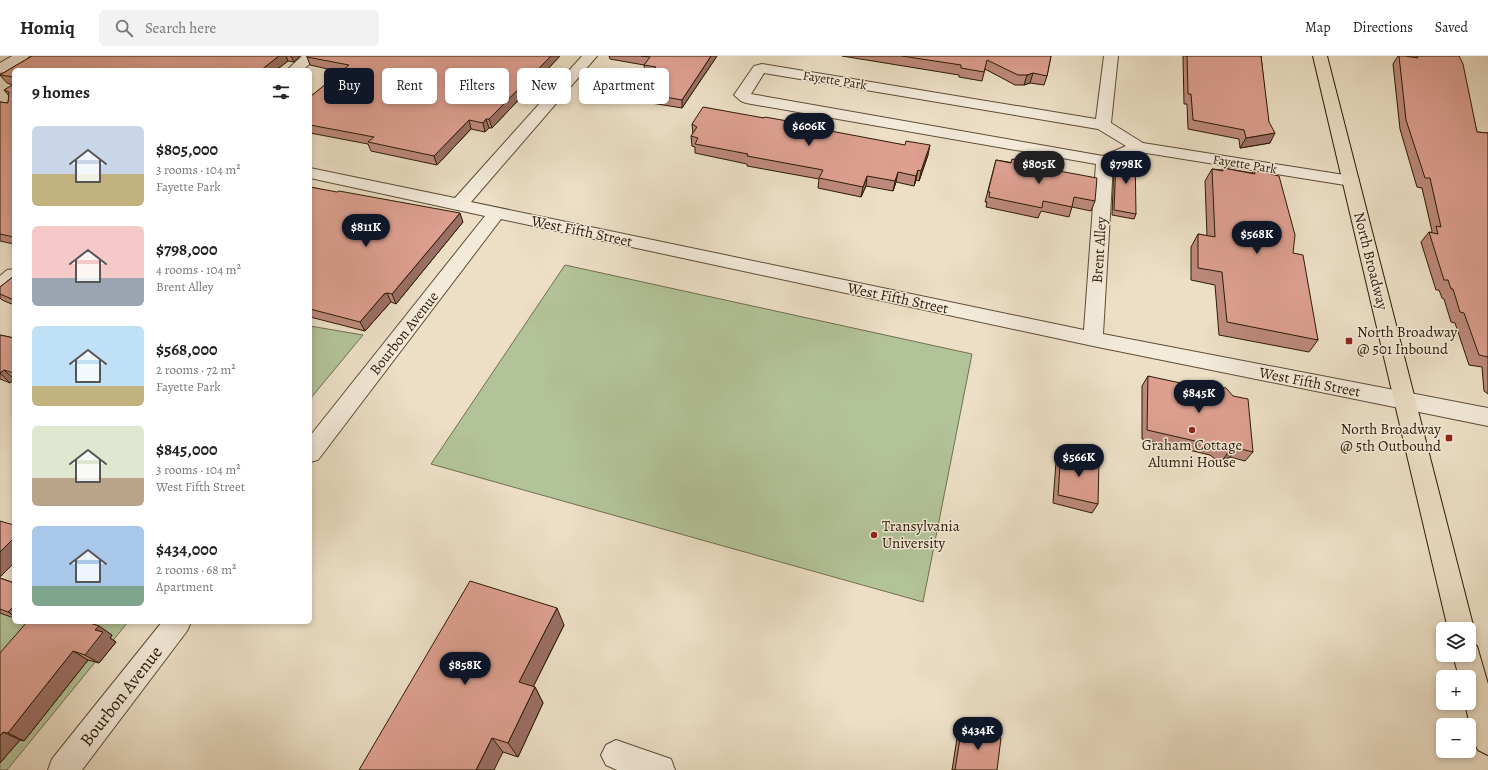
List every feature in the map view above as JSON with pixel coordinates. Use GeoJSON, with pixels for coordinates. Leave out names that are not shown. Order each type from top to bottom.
{"type":"FeatureCollection","features":[{"type":"Feature","properties":{"kind":"main road","name":"North Broadway"},"geometry":{"type":"LineString","coordinates":[[1320,56],[1459,622]]}},
{"type":"Feature","properties":{"kind":"main road"},"geometry":{"type":"LineString","coordinates":[[1469,662],[1488,740]]}},
{"type":"Feature","properties":{"kind":"street"},"geometry":{"type":"LineString","coordinates":[[0,69],[22,56]]}},
{"type":"Feature","properties":{"kind":"street"},"geometry":{"type":"LineString","coordinates":[[296,68],[311,56]]}},
{"type":"Feature","properties":{"kind":"street"},"geometry":{"type":"LineString","coordinates":[[458,205],[590,56]]}},
{"type":"Feature","properties":{"kind":"street"},"geometry":{"type":"LineString","coordinates":[[1103,124],[1111,56]]}},
{"type":"Feature","properties":{"kind":"street","name":"Fayette Park"},"geometry":{"type":"LineString","coordinates":[[1105,161],[928,113],[762,68],[759,69],[742,95],[746,98],[928,113],[1103,124],[1138,147],[1351,181]]}},
{"type":"Feature","properties":{"kind":"street"},"geometry":{"type":"LineString","coordinates":[[1105,161],[1138,147]]}},
{"type":"Feature","properties":{"kind":"street","name":"Brent Alley"},"geometry":{"type":"LineString","coordinates":[[1093,340],[1105,161]]}},
{"type":"Feature","properties":{"kind":"street","name":"West Fifth Street"},"geometry":{"type":"LineString","coordinates":[[312,173],[1093,340],[1488,417]]}},
{"type":"Feature","properties":{"kind":"street","name":"Bourbon Avenue"},"geometry":{"type":"LineString","coordinates":[[312,450],[497,213]]}},
{"type":"Feature","properties":{"kind":"street"},"geometry":{"type":"LineString","coordinates":[[0,286],[12,277]]}},
{"type":"Feature","properties":{"kind":"street","name":"Bourbon Avenue"},"geometry":{"type":"LineString","coordinates":[[63,770],[176,624]]}},
{"type":"Feature","properties":{"kind":"street"},"geometry":{"type":"LineString","coordinates":[[616,755],[660,770]]}},
{"type":"Feature","properties":{"kind":"green space"},"geometry":{"type":"Polygon","coordinates":[[[565,265],[972,354],[923,602],[431,464],[565,265]]]}},
{"type":"Feature","properties":{"kind":"green space"},"geometry":{"type":"Polygon","coordinates":[[[312,326],[363,335],[312,397],[312,326]]]}},
{"type":"Feature","properties":{"kind":"green space"},"geometry":{"type":"Polygon","coordinates":[[[12,590],[12,624],[126,624],[7,770],[0,770],[0,603],[12,590]]]}},
{"type":"Feature","properties":{"kind":"building"},"geometry":{"type":"Polygon","coordinates":[[[32,56],[279,56],[264,68],[12,68],[12,77],[0,75],[32,56]]]}},
{"type":"Feature","properties":{"kind":"building"},"geometry":{"type":"Polygon","coordinates":[[[307,56],[551,56],[539,68],[517,68],[517,91],[509,99],[509,68],[445,68],[445,104],[504,104],[483,123],[469,120],[434,156],[368,142],[374,137],[312,125],[312,95],[324,86],[324,104],[374,104],[374,68],[345,68],[349,65],[307,56]]]}},
{"type":"Feature","properties":{"kind":"building"},"geometry":{"type":"Polygon","coordinates":[[[641,56],[711,56],[682,100],[669,98],[669,68],[655,68],[656,67],[644,65],[650,57],[641,56]]]}},
{"type":"Feature","properties":{"kind":"building"},"geometry":{"type":"Polygon","coordinates":[[[902,56],[1051,56],[1047,76],[1033,73],[1018,75],[987,60],[984,72],[961,68],[961,65],[902,56]]]}},
{"type":"Feature","properties":{"kind":"building"},"geometry":{"type":"Polygon","coordinates":[[[1187,56],[1261,56],[1269,122],[1275,133],[1246,138],[1244,130],[1193,120],[1191,94],[1188,94],[1187,56]]]}},
{"type":"Feature","properties":{"kind":"building"},"geometry":{"type":"Polygon","coordinates":[[[1399,56],[1418,58],[1417,56],[1459,56],[1463,64],[1477,132],[1488,133],[1488,357],[1479,355],[1464,313],[1460,312],[1453,289],[1451,289],[1448,280],[1444,280],[1429,232],[1438,234],[1436,226],[1441,227],[1430,178],[1425,178],[1406,120],[1399,56]]]}},
{"type":"Feature","properties":{"kind":"building"},"geometry":{"type":"Polygon","coordinates":[[[12,85],[12,237],[0,234],[0,102],[8,103],[9,92],[4,90],[12,85]]]}},
{"type":"Feature","properties":{"kind":"building"},"geometry":{"type":"Polygon","coordinates":[[[703,107],[821,127],[820,129],[905,145],[906,141],[930,145],[921,171],[918,170],[916,176],[898,172],[895,181],[867,176],[863,187],[819,178],[823,170],[747,156],[748,154],[695,144],[698,138],[691,136],[697,127],[692,124],[703,107]]]}},
{"type":"Feature","properties":{"kind":"building"},"geometry":{"type":"Polygon","coordinates":[[[1135,152],[1136,214],[1114,210],[1116,160],[1135,152]]]}},
{"type":"Feature","properties":{"kind":"building"},"geometry":{"type":"Polygon","coordinates":[[[1012,159],[1026,162],[1032,166],[1097,178],[1095,201],[1074,197],[1072,207],[1043,201],[1042,208],[989,197],[990,192],[988,192],[996,160],[1011,163],[1012,159]]]}},
{"type":"Feature","properties":{"kind":"building"},"geometry":{"type":"Polygon","coordinates":[[[1223,168],[1255,174],[1254,170],[1279,176],[1295,235],[1293,253],[1303,255],[1318,340],[1227,322],[1222,272],[1198,268],[1198,234],[1215,237],[1212,169],[1223,171],[1223,168]]]}},
{"type":"Feature","properties":{"kind":"building"},"geometry":{"type":"Polygon","coordinates":[[[312,187],[460,213],[392,294],[384,294],[360,322],[312,310],[312,187]]]}},
{"type":"Feature","properties":{"kind":"building"},"geometry":{"type":"Polygon","coordinates":[[[12,278],[12,299],[0,294],[0,287],[12,278]]]}},
{"type":"Feature","properties":{"kind":"building"},"geometry":{"type":"Polygon","coordinates":[[[0,335],[12,338],[12,372],[4,370],[0,373],[0,335]]]}},
{"type":"Feature","properties":{"kind":"building","name":"Graham Cottage Alumni House"},"geometry":{"type":"Polygon","coordinates":[[[1148,376],[1213,390],[1218,387],[1226,388],[1233,396],[1248,399],[1253,452],[1237,448],[1229,451],[1222,450],[1217,446],[1147,430],[1148,376]]]}},
{"type":"Feature","properties":{"kind":"building"},"geometry":{"type":"Polygon","coordinates":[[[1061,452],[1099,461],[1098,504],[1058,495],[1061,452]]]}},
{"type":"Feature","properties":{"kind":"building"},"geometry":{"type":"Polygon","coordinates":[[[0,521],[12,524],[12,540],[0,552],[0,521]]]}},
{"type":"Feature","properties":{"kind":"building"},"geometry":{"type":"Polygon","coordinates":[[[0,578],[12,582],[12,608],[8,612],[0,609],[0,578]]]}},
{"type":"Feature","properties":{"kind":"building"},"geometry":{"type":"Polygon","coordinates":[[[470,581],[557,608],[519,682],[535,687],[508,743],[492,738],[476,770],[359,770],[470,581]]]}},
{"type":"Feature","properties":{"kind":"building"},"geometry":{"type":"Polygon","coordinates":[[[25,624],[93,624],[99,626],[95,630],[103,632],[85,655],[73,651],[8,733],[3,732],[0,736],[0,653],[25,624]]]}},
{"type":"Feature","properties":{"kind":"building"},"geometry":{"type":"Polygon","coordinates":[[[962,725],[1001,738],[997,770],[955,770],[962,725]]]}},
{"type":"Feature","properties":{"kind":"place","name":"North Broadway @ 501 Inbound"},"geometry":{"type":"Point","coordinates":[1349,341]}},
{"type":"Feature","properties":{"kind":"place","name":"Graham Cottage Alumni House"},"geometry":{"type":"Point","coordinates":[1192,430]}},
{"type":"Feature","properties":{"kind":"place","name":"North Broadway @ 5th Outbound"},"geometry":{"type":"Point","coordinates":[1449,438]}},
{"type":"Feature","properties":{"kind":"place","name":"Transylvania University"},"geometry":{"type":"Point","coordinates":[874,535]}}]}
